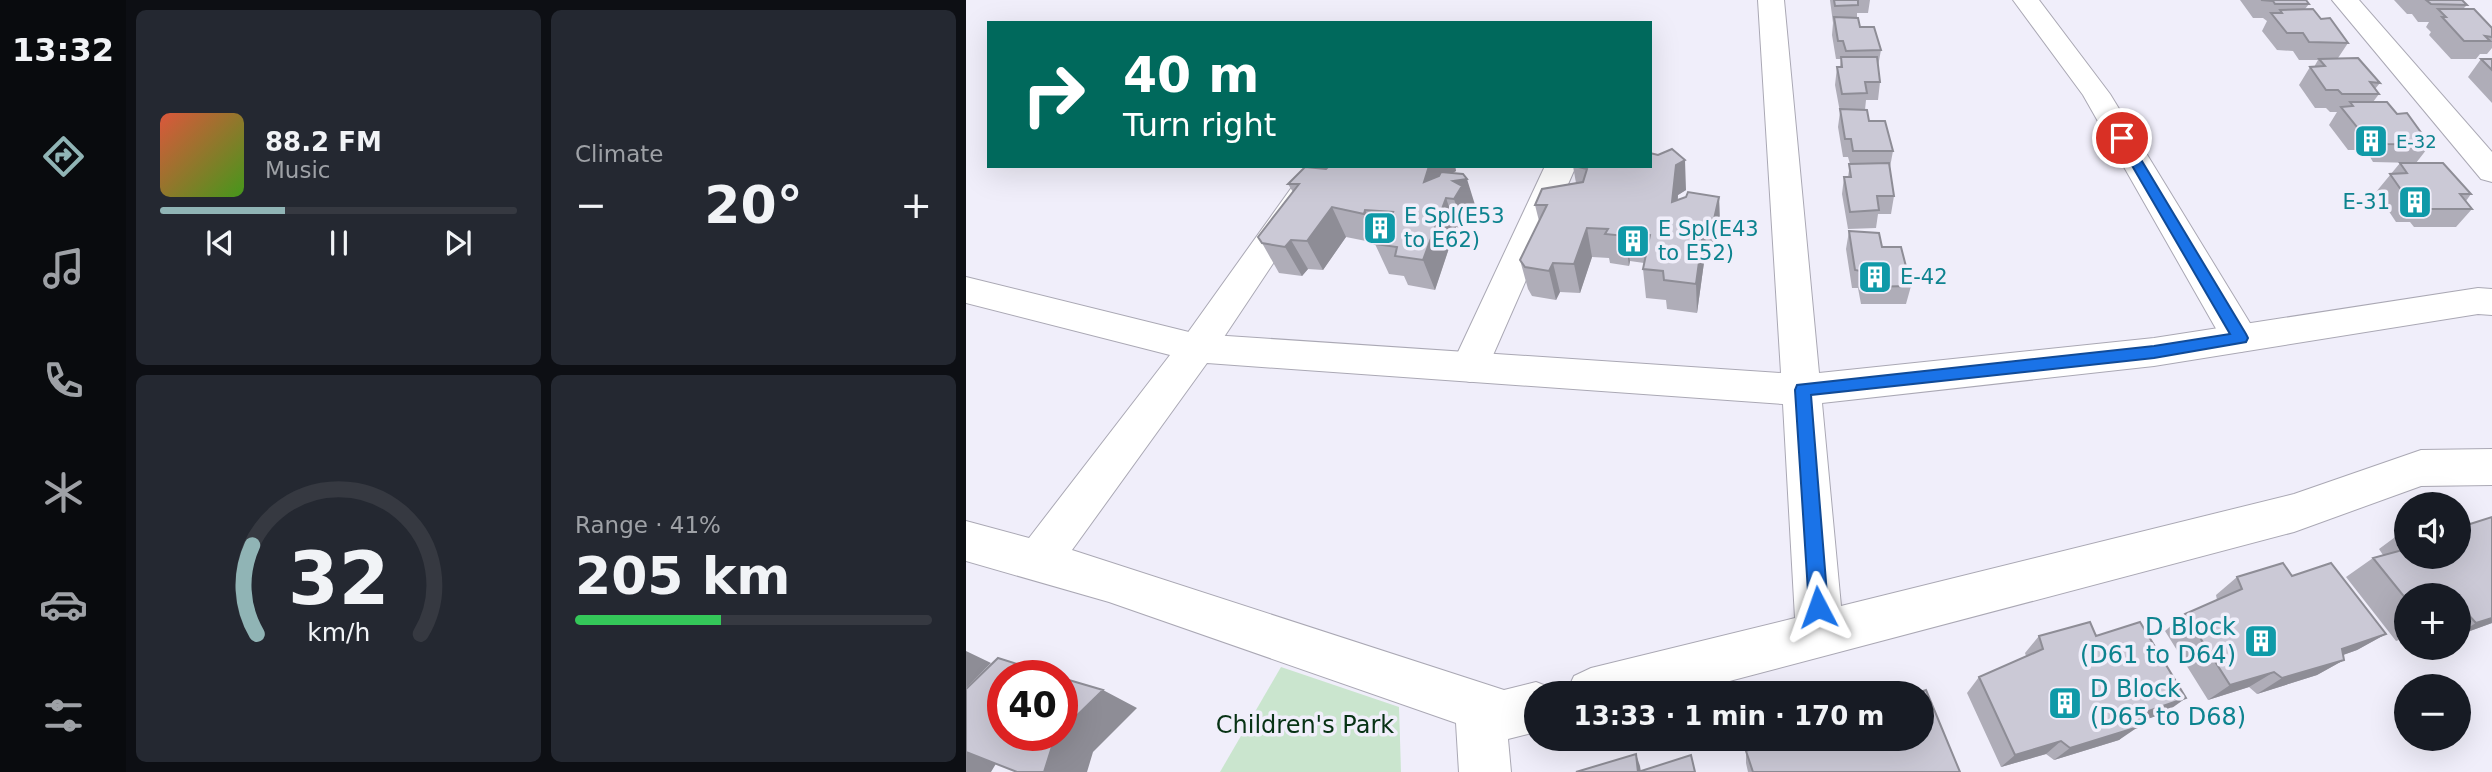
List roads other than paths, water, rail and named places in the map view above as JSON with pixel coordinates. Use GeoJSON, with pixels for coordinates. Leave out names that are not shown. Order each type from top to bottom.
{"type":"FeatureCollection","features":[{"type":"Feature","properties":{"kind":"street"},"geometry":{"type":"LineString","coordinates":[[1771,0],[1820,634]]}},
{"type":"Feature","properties":{"kind":"street"},"geometry":{"type":"LineString","coordinates":[[2026,0],[2096,94],[2240,338]]}},
{"type":"Feature","properties":{"kind":"street"},"geometry":{"type":"LineString","coordinates":[[2345,0],[2492,172]]}},
{"type":"Feature","properties":{"kind":"street"},"geometry":{"type":"LineString","coordinates":[[1037,562],[1197,348],[1322,168]]}},
{"type":"Feature","properties":{"kind":"street"},"geometry":{"type":"LineString","coordinates":[[1470,367],[1560,168]]}},
{"type":"Feature","properties":{"kind":"street"},"geometry":{"type":"LineString","coordinates":[[966,290],[1197,348],[1803,390],[2154,352],[2478,301],[2492,302]]}},
{"type":"Feature","properties":{"kind":"street"},"geometry":{"type":"LineString","coordinates":[[1638,681],[2294,513],[2421,468],[2492,467]]}},
{"type":"Feature","properties":{"kind":"street"},"geometry":{"type":"LineString","coordinates":[[966,541],[1109,581],[1504,715],[1524,710]]}},
{"type":"Feature","properties":{"kind":"street"},"geometry":{"type":"LineString","coordinates":[[1480,707],[1485,772]]}},
{"type":"Feature","properties":{"kind":"place","name":"E-32"},"geometry":{"type":"Point","coordinates":[2371,141]}},
{"type":"Feature","properties":{"kind":"place","name":"E-31"},"geometry":{"type":"Point","coordinates":[2415,202]}},
{"type":"Feature","properties":{"kind":"place","name":"E Spl(E53 to E62)"},"geometry":{"type":"Point","coordinates":[1380,228]}},
{"type":"Feature","properties":{"kind":"place","name":"E Spl(E43 to E52)"},"geometry":{"type":"Point","coordinates":[1633,241]}},
{"type":"Feature","properties":{"kind":"place","name":"E-42"},"geometry":{"type":"Point","coordinates":[1875,277]}},
{"type":"Feature","properties":{"kind":"place","name":"D Block (D61 to D64)"},"geometry":{"type":"Point","coordinates":[2261,641]}},
{"type":"Feature","properties":{"kind":"place","name":"D Block (D65 to D68)"},"geometry":{"type":"Point","coordinates":[2065,703]}},
{"type":"Feature","properties":{"kind":"park label","name":"Children's Park"},"geometry":{"type":"Point","coordinates":[1305,725]}}]}
